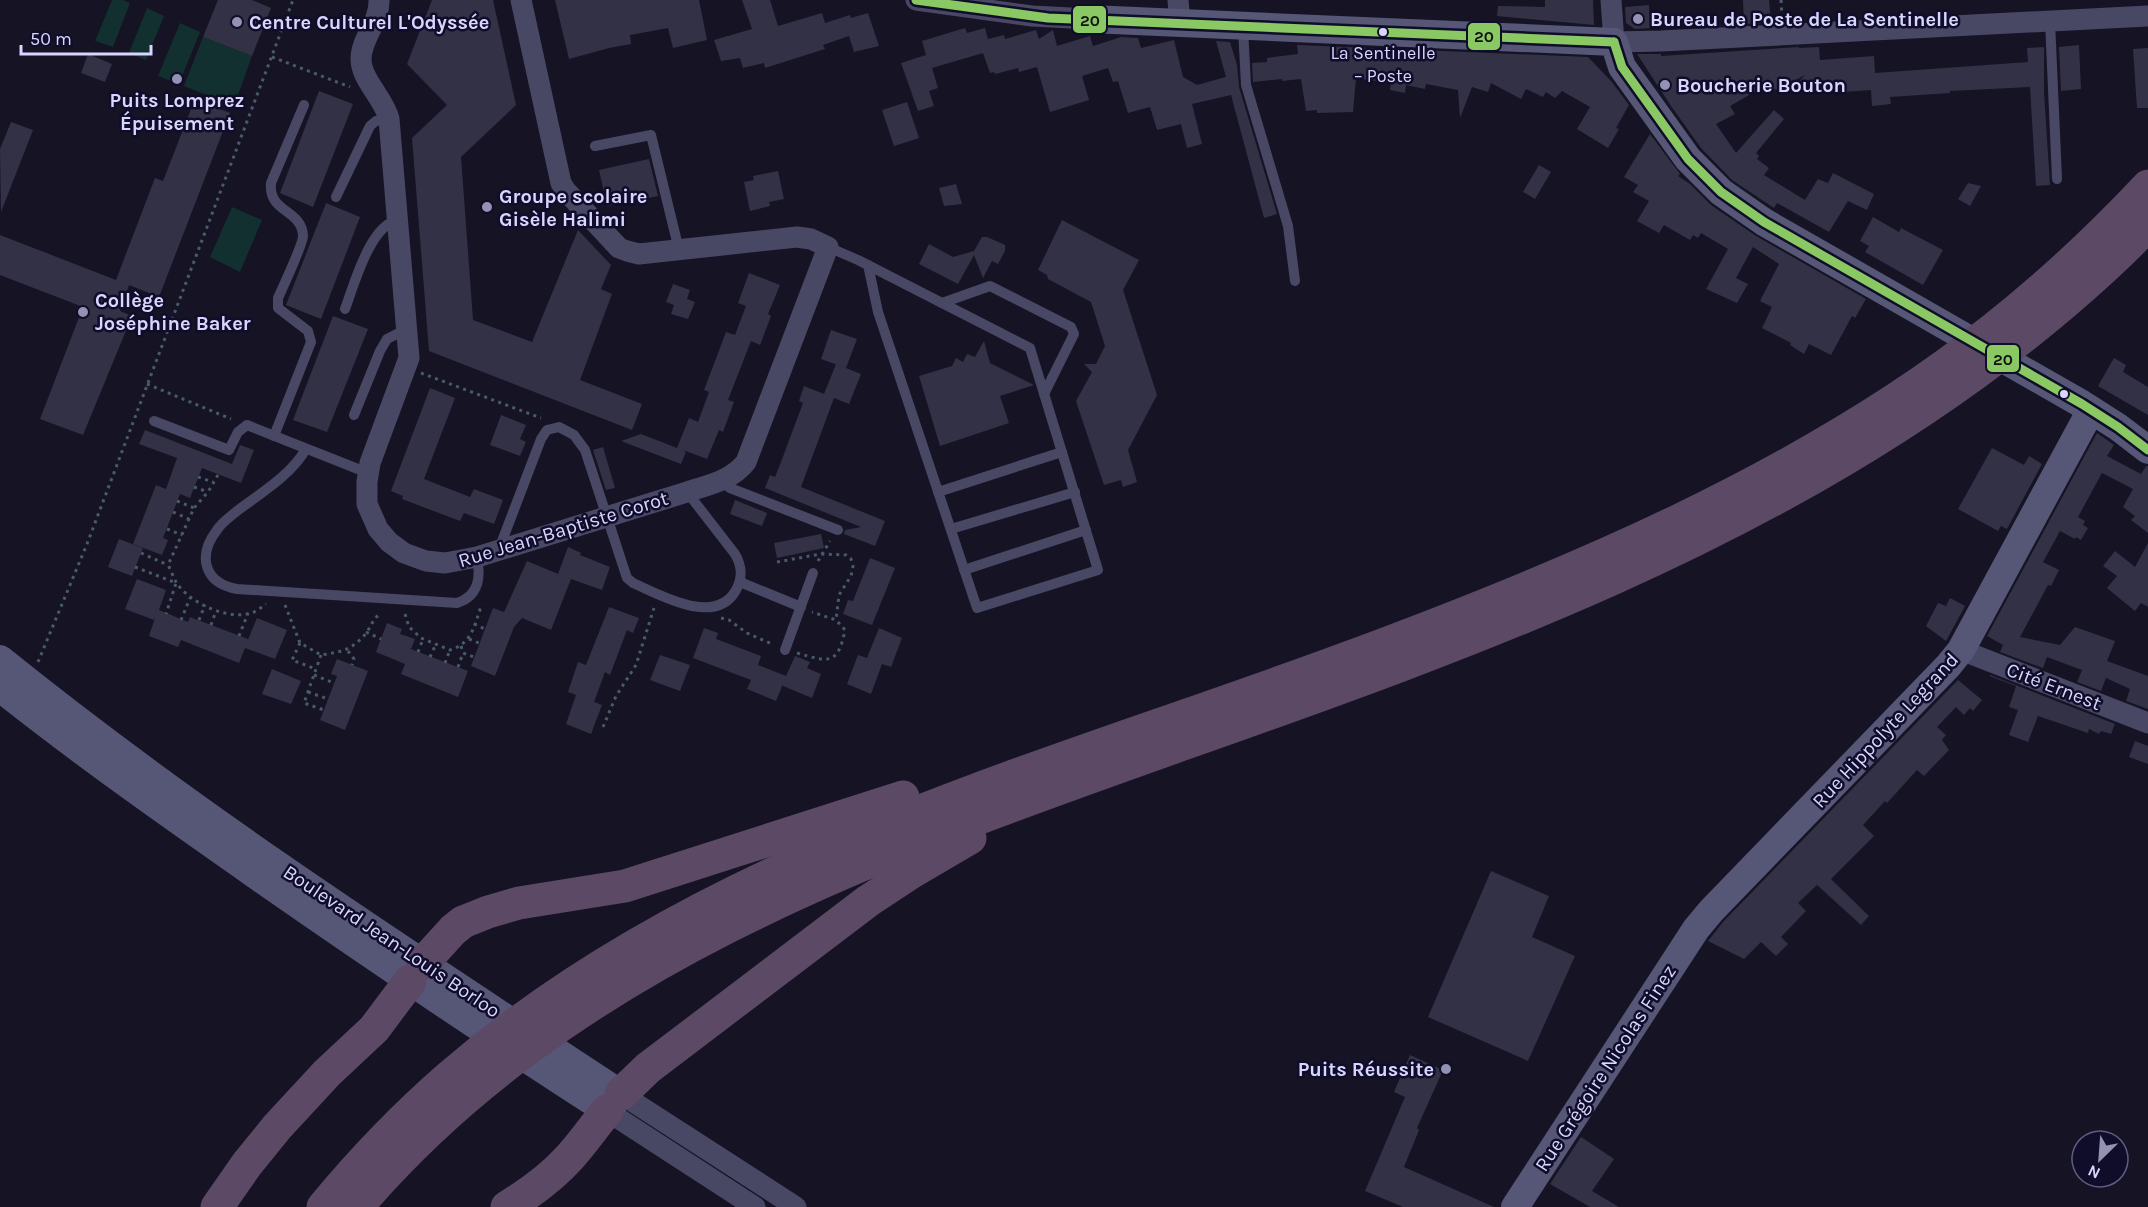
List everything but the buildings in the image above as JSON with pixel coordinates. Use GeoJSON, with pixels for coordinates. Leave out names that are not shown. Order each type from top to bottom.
{"type":"FeatureCollection","features":[{"type":"Feature","properties":{"kind":"highway"},"geometry":{"type":"LineString","coordinates":[[2030,315],[2085,251],[2148,186]]}},
{"type":"Feature","properties":{"kind":"highway"},"geometry":{"type":"LineString","coordinates":[[566,1005],[636,976],[699,940],[794,894],[924,838],[1381,674],[1498,629],[1605,583],[1717,530],[1856,454],[1937,385],[2030,315],[2094,278],[2148,225]]}},
{"type":"Feature","properties":{"kind":"highway"},"geometry":{"type":"LineString","coordinates":[[323,1207],[388,1134],[465,1082],[654,935],[783,869],[944,803],[1396,640],[1532,586],[1726,496],[1787,464],[1876,411],[1937,385]]}},
{"type":"Feature","properties":{"kind":"highway"},"geometry":{"type":"LineString","coordinates":[[217,1207],[247,1164],[278,1126],[327,1073],[374,1029],[443,939],[463,922],[502,907],[631,884],[1046,751],[1127,736]]}},
{"type":"Feature","properties":{"kind":"highway"},"geometry":{"type":"LineString","coordinates":[[507,1207],[534,1189],[559,1168],[614,1102],[655,1063],[829,929],[877,894],[956,845],[1000,823],[1057,789]]}},
{"type":"Feature","properties":{"kind":"highway"},"geometry":{"type":"LineString","coordinates":[[357,1207],[402,1158],[465,1082]]}},
{"type":"Feature","properties":{"kind":"street","name":"Rue Jean-Baptiste Corot"},"geometry":{"type":"LineString","coordinates":[[379,0],[378,12],[364,44],[361,61],[364,72],[386,110],[409,358],[374,452],[368,473],[366,493],[370,514],[383,536],[396,548],[418,559],[435,562],[454,562],[477,557],[721,481],[736,473],[746,462],[828,247]]}},
{"type":"Feature","properties":{"kind":"street"},"geometry":{"type":"LineString","coordinates":[[521,0],[560,179],[566,191],[616,245],[623,250],[639,254],[796,237],[812,239],[828,247]]}},
{"type":"Feature","properties":{"kind":"street"},"geometry":{"type":"LineString","coordinates":[[916,0],[1032,16],[1090,19],[1179,11],[1243,25],[1614,42],[2148,16]]}},
{"type":"Feature","properties":{"kind":"street"},"geometry":{"type":"LineString","coordinates":[[1611,0],[1614,42],[1622,67],[1688,159],[1721,192],[1773,227],[2091,410],[2148,450]]}},
{"type":"Feature","properties":{"kind":"street","name":"Rue Hippolyte Legrand"},"geometry":{"type":"LineString","coordinates":[[1696,929],[1961,650],[2091,410]]}},
{"type":"Feature","properties":{"kind":"street","name":"Cité Ernest"},"geometry":{"type":"LineString","coordinates":[[1961,650],[2148,723]]}},
{"type":"Feature","properties":{"kind":"street","name":"Boulevard Jean-Louis Borloo"},"geometry":{"type":"LineString","coordinates":[[0,659],[416,972]]}},
{"type":"Feature","properties":{"kind":"street","name":"Boulevard Jean-Louis Borloo"},"geometry":{"type":"LineString","coordinates":[[0,688],[150,802],[614,1102],[796,1207]]}},
{"type":"Feature","properties":{"kind":"street","name":"Rue Grégoire Nicolas Finez"},"geometry":{"type":"LineString","coordinates":[[1515,1207],[1696,929]]}},
{"type":"Feature","properties":{"kind":"street","name":"Boulevard Jean-Louis Borloo"},"geometry":{"type":"LineString","coordinates":[[614,1102],[755,1207]]}},
{"type":"Feature","properties":{"kind":"lane"},"geometry":{"type":"LineString","coordinates":[[2050,21],[2057,179]]}},
{"type":"Feature","properties":{"kind":"lane"},"geometry":{"type":"LineString","coordinates":[[1243,25],[1246,85],[1288,226],[1295,281]]}},
{"type":"Feature","properties":{"kind":"lane"},"geometry":{"type":"LineString","coordinates":[[274,436],[312,342],[309,331],[278,308],[278,298],[303,237],[298,219],[278,206],[270,195],[271,183],[304,105]]}},
{"type":"Feature","properties":{"kind":"lane"},"geometry":{"type":"LineString","coordinates":[[336,197],[370,126],[386,110]]}},
{"type":"Feature","properties":{"kind":"lane"},"geometry":{"type":"LineString","coordinates":[[595,146],[651,135],[679,250]]}},
{"type":"Feature","properties":{"kind":"lane"},"geometry":{"type":"LineString","coordinates":[[345,309],[373,241],[385,226],[398,220]]}},
{"type":"Feature","properties":{"kind":"lane"},"geometry":{"type":"LineString","coordinates":[[828,247],[868,265],[1030,348],[1098,570],[977,608],[878,312],[868,265]]}},
{"type":"Feature","properties":{"kind":"lane"},"geometry":{"type":"LineString","coordinates":[[942,303],[990,286],[1071,327],[1074,334],[1044,394]]}},
{"type":"Feature","properties":{"kind":"lane"},"geometry":{"type":"LineString","coordinates":[[354,415],[383,345],[396,333],[407,330]]}},
{"type":"Feature","properties":{"kind":"lane"},"geometry":{"type":"LineString","coordinates":[[154,421],[229,450],[238,432],[247,425],[368,473]]}},
{"type":"Feature","properties":{"kind":"lane"},"geometry":{"type":"LineString","coordinates":[[498,551],[541,439],[550,428],[559,427],[569,432],[581,443],[627,578],[633,583],[690,606],[712,606],[732,597],[742,573],[738,560],[687,492]]}},
{"type":"Feature","properties":{"kind":"lane"},"geometry":{"type":"LineString","coordinates":[[306,449],[290,469],[222,524],[212,537],[206,561],[210,574],[223,585],[237,589],[457,603],[471,595],[477,586],[480,571],[477,557]]}},
{"type":"Feature","properties":{"kind":"lane"},"geometry":{"type":"LineString","coordinates":[[938,492],[1062,452]]}},
{"type":"Feature","properties":{"kind":"lane"},"geometry":{"type":"LineString","coordinates":[[721,481],[730,488],[838,530]]}},
{"type":"Feature","properties":{"kind":"lane"},"geometry":{"type":"LineString","coordinates":[[951,529],[1074,492]]}},
{"type":"Feature","properties":{"kind":"lane"},"geometry":{"type":"LineString","coordinates":[[964,570],[1086,530]]}},
{"type":"Feature","properties":{"kind":"lane"},"geometry":{"type":"LineString","coordinates":[[785,650],[813,573]]}},
{"type":"Feature","properties":{"kind":"lane"},"geometry":{"type":"LineString","coordinates":[[740,582],[801,608]]}},
{"type":"Feature","properties":{"kind":"path"},"geometry":{"type":"LineString","coordinates":[[37,664],[87,544],[293,0]]}},
{"type":"Feature","properties":{"kind":"path"},"geometry":{"type":"LineString","coordinates":[[272,57],[386,110]]}},
{"type":"Feature","properties":{"kind":"path"},"geometry":{"type":"LineString","coordinates":[[406,368],[546,420],[559,427]]}},
{"type":"Feature","properties":{"kind":"path"},"geometry":{"type":"LineString","coordinates":[[147,384],[247,425]]}},
{"type":"Feature","properties":{"kind":"path"},"geometry":{"type":"LineString","coordinates":[[198,477],[213,482]]}},
{"type":"Feature","properties":{"kind":"path"},"geometry":{"type":"LineString","coordinates":[[194,487],[208,492]]}},
{"type":"Feature","properties":{"kind":"path"},"geometry":{"type":"LineString","coordinates":[[177,501],[194,508]]}},
{"type":"Feature","properties":{"kind":"path"},"geometry":{"type":"LineString","coordinates":[[173,512],[189,519]]}},
{"type":"Feature","properties":{"kind":"path"},"geometry":{"type":"LineString","coordinates":[[166,529],[182,535]]}},
{"type":"Feature","properties":{"kind":"path"},"geometry":{"type":"LineString","coordinates":[[813,573],[821,554],[838,530]]}},
{"type":"Feature","properties":{"kind":"path"},"geometry":{"type":"LineString","coordinates":[[141,553],[168,565]]}},
{"type":"Feature","properties":{"kind":"path"},"geometry":{"type":"LineString","coordinates":[[135,567],[176,583],[166,614]]}},
{"type":"Feature","properties":{"kind":"path"},"geometry":{"type":"LineString","coordinates":[[603,726],[616,696],[640,657],[659,594]]}},
{"type":"Feature","properties":{"kind":"path"},"geometry":{"type":"LineString","coordinates":[[181,620],[190,598]]}},
{"type":"Feature","properties":{"kind":"path"},"geometry":{"type":"LineString","coordinates":[[199,620],[205,605]]}},
{"type":"Feature","properties":{"kind":"path"},"geometry":{"type":"LineString","coordinates":[[719,618],[729,620],[747,633],[785,650],[817,660],[831,658],[841,648],[845,630],[836,620],[801,608]]}},
{"type":"Feature","properties":{"kind":"path"},"geometry":{"type":"LineString","coordinates":[[211,625],[216,611]]}},
{"type":"Feature","properties":{"kind":"path"},"geometry":{"type":"LineString","coordinates":[[239,636],[248,613]]}},
{"type":"Feature","properties":{"kind":"path"},"geometry":{"type":"LineString","coordinates":[[474,624],[485,629]]}},
{"type":"Feature","properties":{"kind":"path"},"geometry":{"type":"LineString","coordinates":[[366,632],[381,639]]}},
{"type":"Feature","properties":{"kind":"path"},"geometry":{"type":"LineString","coordinates":[[418,652],[423,639]]}},
{"type":"Feature","properties":{"kind":"path"},"geometry":{"type":"LineString","coordinates":[[469,639],[479,643]]}},
{"type":"Feature","properties":{"kind":"path"},"geometry":{"type":"LineString","coordinates":[[300,643],[292,660],[316,669]]}},
{"type":"Feature","properties":{"kind":"path"},"geometry":{"type":"LineString","coordinates":[[430,657],[436,644]]}},
{"type":"Feature","properties":{"kind":"path"},"geometry":{"type":"LineString","coordinates":[[458,668],[464,653],[461,646]]}},
{"type":"Feature","properties":{"kind":"path"},"geometry":{"type":"LineString","coordinates":[[445,663],[450,650]]}},
{"type":"Feature","properties":{"kind":"path"},"geometry":{"type":"LineString","coordinates":[[348,651],[354,659],[352,665]]}},
{"type":"Feature","properties":{"kind":"path"},"geometry":{"type":"LineString","coordinates":[[464,653],[474,657]]}},
{"type":"Feature","properties":{"kind":"path"},"geometry":{"type":"LineString","coordinates":[[321,655],[304,703],[324,710]]}},
{"type":"Feature","properties":{"kind":"path"},"geometry":{"type":"LineString","coordinates":[[314,675],[334,683]]}},
{"type":"Feature","properties":{"kind":"path"},"geometry":{"type":"LineString","coordinates":[[308,692],[328,699]]}},
{"type":"Feature","properties":{"kind":"green space"},"geometry":{"type":"Polygon","coordinates":[[[112,0],[123,0],[130,3],[113,47],[95,41],[112,0]]]}},
{"type":"Feature","properties":{"kind":"green space"},"geometry":{"type":"Polygon","coordinates":[[[147,8],[164,16],[146,60],[129,53],[147,8]]]}},
{"type":"Feature","properties":{"kind":"green space"},"geometry":{"type":"Polygon","coordinates":[[[180,23],[200,32],[179,84],[158,76],[180,23]]]}},
{"type":"Feature","properties":{"kind":"green space"},"geometry":{"type":"Polygon","coordinates":[[[203,37],[252,56],[234,106],[184,86],[203,37]]]}},
{"type":"Feature","properties":{"kind":"green space"},"geometry":{"type":"Polygon","coordinates":[[[232,207],[262,220],[240,272],[210,257],[232,207]]]}},
{"type":"Feature","properties":{"kind":"transit line","name":"20"},"geometry":{"type":"LineString","coordinates":[[916,0],[1048,18],[1614,42]]}},
{"type":"Feature","properties":{"kind":"transit line","name":"20"},"geometry":{"type":"LineString","coordinates":[[1614,42],[1622,67],[1688,159],[1721,192],[1764,222],[2082,404],[2148,450]]}},
{"type":"Feature","properties":{"kind":"place","name":"Bureau de Poste de La Sentinelle"},"geometry":{"type":"Point","coordinates":[1638,19]}},
{"type":"Feature","properties":{"kind":"place","name":"Centre Culturel L'Odyssée"},"geometry":{"type":"Point","coordinates":[237,22]}},
{"type":"Feature","properties":{"kind":"place","name":"La Sentinelle – Poste"},"geometry":{"type":"Point","coordinates":[1383,32]}},
{"type":"Feature","properties":{"kind":"place","name":"Puits Lomprez Épuisement"},"geometry":{"type":"Point","coordinates":[177,79]}},
{"type":"Feature","properties":{"kind":"place","name":"Boucherie Bouton"},"geometry":{"type":"Point","coordinates":[1665,85]}},
{"type":"Feature","properties":{"kind":"place","name":"Groupe scolaire Gisèle Halimi"},"geometry":{"type":"Point","coordinates":[487,207]}},
{"type":"Feature","properties":{"kind":"place","name":"Collège Joséphine Baker"},"geometry":{"type":"Point","coordinates":[83,312]}},
{"type":"Feature","properties":{"kind":"place","name":"Puits Réussite"},"geometry":{"type":"Point","coordinates":[1446,1069]}}]}
